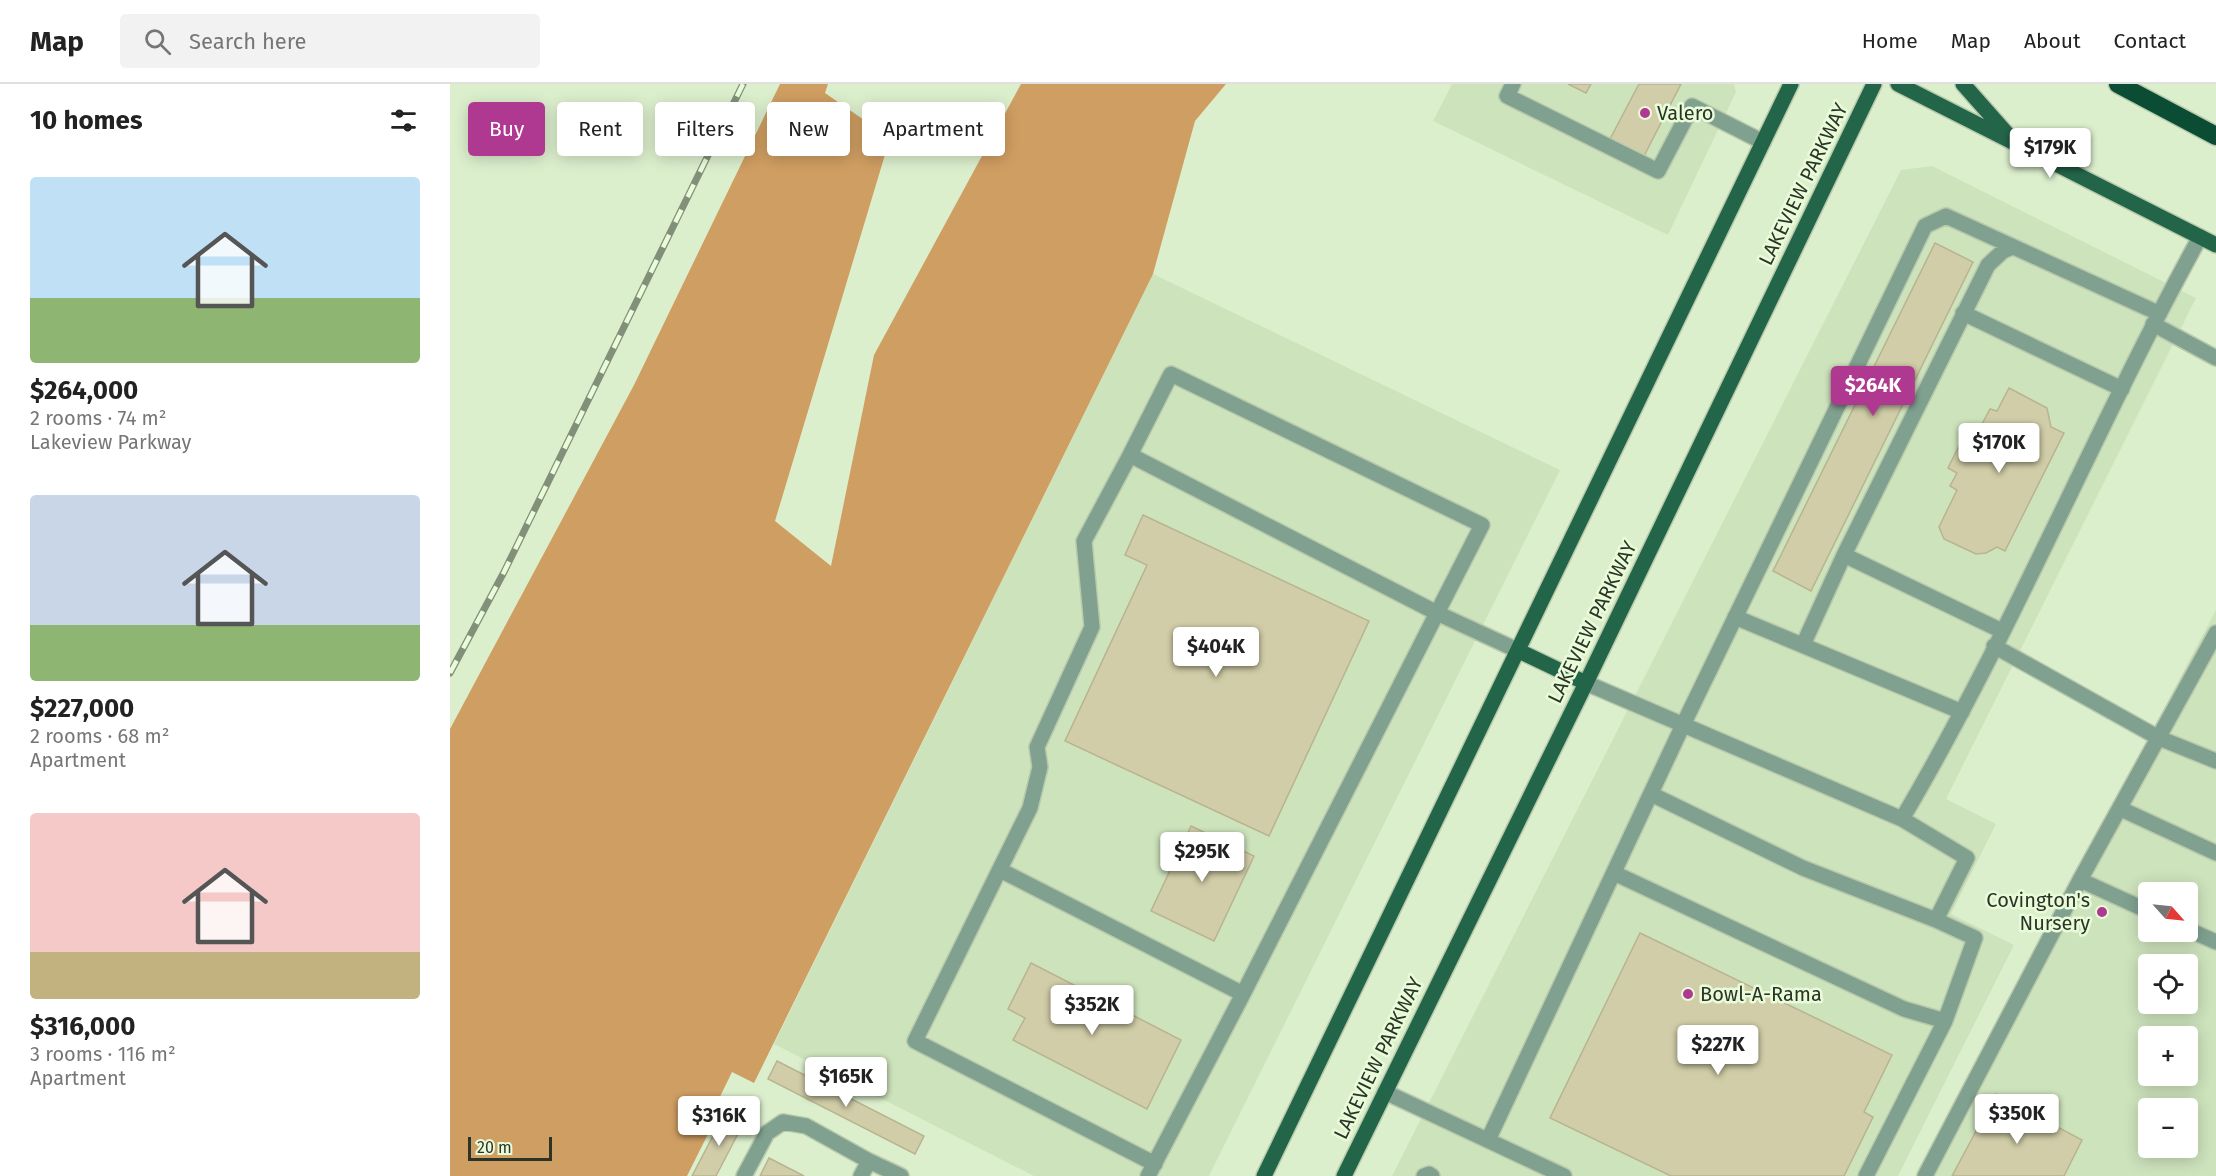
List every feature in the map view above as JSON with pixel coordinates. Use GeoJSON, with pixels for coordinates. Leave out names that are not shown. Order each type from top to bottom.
{"type":"FeatureCollection","features":[{"type":"Feature","properties":{"kind":"highway"},"geometry":{"type":"LineString","coordinates":[[2118,84],[2216,136]]}},
{"type":"Feature","properties":{"kind":"main road"},"geometry":{"type":"LineString","coordinates":[[1264,1176],[1791,84]]}},
{"type":"Feature","properties":{"kind":"main road","name":"LAKEVIEW PARKWAY"},"geometry":{"type":"LineString","coordinates":[[1344,1176],[1586,683],[1874,84]]}},
{"type":"Feature","properties":{"kind":"main road"},"geometry":{"type":"LineString","coordinates":[[1898,84],[2216,245]]}},
{"type":"Feature","properties":{"kind":"main road"},"geometry":{"type":"LineString","coordinates":[[1963,84],[2016,143]]}},
{"type":"Feature","properties":{"kind":"main road"},"geometry":{"type":"LineString","coordinates":[[1519,651],[1586,683]]}},
{"type":"Feature","properties":{"kind":"lane"},"geometry":{"type":"LineString","coordinates":[[1513,84],[1507,96],[1658,171],[1692,106],[1763,142]]}},
{"type":"Feature","properties":{"kind":"lane"},"geometry":{"type":"LineString","coordinates":[[1488,1140],[1683,725],[1925,226],[1946,216],[2013,247],[2155,319],[2216,358]]}},
{"type":"Feature","properties":{"kind":"lane"},"geometry":{"type":"LineString","coordinates":[[1902,819],[1962,712],[2155,319],[2200,237]]}},
{"type":"Feature","properties":{"kind":"lane"},"geometry":{"type":"LineString","coordinates":[[1803,645],[1844,555],[1988,265],[2003,251],[2013,247]]}},
{"type":"Feature","properties":{"kind":"lane"},"geometry":{"type":"LineString","coordinates":[[1963,313],[2122,389]]}},
{"type":"Feature","properties":{"kind":"lane"},"geometry":{"type":"LineString","coordinates":[[1171,374],[1482,525],[1437,613],[1152,1170],[915,1041],[1030,808],[1040,767],[1037,747],[1092,627],[1084,542],[1171,374]]}},
{"type":"Feature","properties":{"kind":"lane"},"geometry":{"type":"LineString","coordinates":[[1130,455],[1437,613],[1519,651]]}},
{"type":"Feature","properties":{"kind":"lane"},"geometry":{"type":"LineString","coordinates":[[1844,555],[2002,631]]}},
{"type":"Feature","properties":{"kind":"lane"},"geometry":{"type":"LineString","coordinates":[[1735,617],[1962,712]]}},
{"type":"Feature","properties":{"kind":"lane"},"geometry":{"type":"LineString","coordinates":[[1925,1176],[2080,880],[2216,633]]}},
{"type":"Feature","properties":{"kind":"lane"},"geometry":{"type":"LineString","coordinates":[[1994,646],[2159,738],[2216,761]]}},
{"type":"Feature","properties":{"kind":"lane"},"geometry":{"type":"LineString","coordinates":[[1586,683],[1902,819],[1967,858],[1936,920]]}},
{"type":"Feature","properties":{"kind":"lane"},"geometry":{"type":"LineString","coordinates":[[1651,794],[1803,868],[1936,920],[1975,938],[1945,1021],[1866,1176]]}},
{"type":"Feature","properties":{"kind":"lane"},"geometry":{"type":"LineString","coordinates":[[2121,809],[2216,853]]}},
{"type":"Feature","properties":{"kind":"lane"},"geometry":{"type":"LineString","coordinates":[[1000,870],[1243,994]]}},
{"type":"Feature","properties":{"kind":"lane"},"geometry":{"type":"LineString","coordinates":[[1614,873],[1904,1009],[1945,1021]]}},
{"type":"Feature","properties":{"kind":"lane"},"geometry":{"type":"LineString","coordinates":[[2080,880],[2138,906]]}},
{"type":"Feature","properties":{"kind":"lane"},"geometry":{"type":"LineString","coordinates":[[2198,934],[2216,942]]}},
{"type":"Feature","properties":{"kind":"lane"},"geometry":{"type":"LineString","coordinates":[[1385,1092],[1564,1176]]}},
{"type":"Feature","properties":{"kind":"lane"},"geometry":{"type":"LineString","coordinates":[[744,1176],[767,1132],[783,1122],[806,1126],[901,1176]]}},
{"type":"Feature","properties":{"kind":"lane"},"geometry":{"type":"LineString","coordinates":[[861,1176],[869,1161]]}},
{"type":"Feature","properties":{"kind":"lane"},"geometry":{"type":"LineString","coordinates":[[1424,1176],[1429,1174],[1432,1176]]}},
{"type":"Feature","properties":{"kind":"shaded area"},"geometry":{"type":"Polygon","coordinates":[[[780,84],[828,84],[825,93],[838,102],[771,102],[780,84]]]}},
{"type":"Feature","properties":{"kind":"shaded area"},"geometry":{"type":"Polygon","coordinates":[[[1021,84],[1226,84],[1195,121],[1153,274],[754,1083],[732,1072],[714,1109],[719,1112],[687,1176],[450,1176],[450,729],[634,385],[745,156],[755,156],[755,136],[767,111],[767,156],[850,156],[850,110],[862,119],[862,156],[885,156],[775,521],[831,566],[874,355],[982,156],[1005,156],[1005,113],[1021,84]]]}},
{"type":"Feature","properties":{"kind":"shaded area"},"geometry":{"type":"Polygon","coordinates":[[[1452,84],[1734,84],[1736,92],[1668,235],[1433,121],[1452,84]]]}},
{"type":"Feature","properties":{"kind":"shaded area"},"geometry":{"type":"Polygon","coordinates":[[[1932,166],[2196,298],[1946,799],[1996,824],[1951,914],[2014,945],[1898,1176],[1392,1176],[1901,170],[1932,166]]]}},
{"type":"Feature","properties":{"kind":"shaded area"},"geometry":{"type":"Polygon","coordinates":[[[1153,274],[1560,470],[1209,1176],[1034,1176],[774,1044],[1153,274]]]}},
{"type":"Feature","properties":{"kind":"shaded area","name":"Covington's Nursery"},"geometry":{"type":"Polygon","coordinates":[[[2216,610],[2216,1176],[1916,1176],[2216,610]]]}},
{"type":"Feature","properties":{"kind":"building"},"geometry":{"type":"Polygon","coordinates":[[[1568,84],[1591,84],[1586,93],[1568,84]]]}},
{"type":"Feature","properties":{"kind":"building","name":"Valero"},"geometry":{"type":"Polygon","coordinates":[[[1639,84],[1681,84],[1643,158],[1609,141],[1639,84]]]}},
{"type":"Feature","properties":{"kind":"building"},"geometry":{"type":"Polygon","coordinates":[[[1935,243],[1973,262],[1811,591],[1773,571],[1935,243]]]}},
{"type":"Feature","properties":{"kind":"building"},"geometry":{"type":"Polygon","coordinates":[[[2009,388],[2047,408],[2051,427],[2064,433],[2005,551],[1997,547],[1986,553],[1976,554],[1944,539],[1939,527],[1957,490],[1950,486],[1957,473],[1948,468],[1964,436],[1973,441],[1990,409],[1997,411],[2009,388]]]}},
{"type":"Feature","properties":{"kind":"building"},"geometry":{"type":"Polygon","coordinates":[[[1143,515],[1369,621],[1269,836],[1065,741],[1147,565],[1125,555],[1143,515]]]}},
{"type":"Feature","properties":{"kind":"building"},"geometry":{"type":"Polygon","coordinates":[[[1191,826],[1254,856],[1214,941],[1151,911],[1191,826]]]}},
{"type":"Feature","properties":{"kind":"building","name":"Bowl-A-Rama"},"geometry":{"type":"Polygon","coordinates":[[[1640,933],[1892,1055],[1864,1112],[1873,1117],[1844,1176],[1671,1176],[1550,1118],[1640,933]]]}},
{"type":"Feature","properties":{"kind":"building"},"geometry":{"type":"Polygon","coordinates":[[[1031,963],[1181,1040],[1147,1109],[1013,1040],[1025,1018],[1008,1009],[1031,963]]]}},
{"type":"Feature","properties":{"kind":"building"},"geometry":{"type":"Polygon","coordinates":[[[777,1061],[924,1136],[915,1154],[768,1079],[777,1061]]]}},
{"type":"Feature","properties":{"kind":"building"},"geometry":{"type":"Polygon","coordinates":[[[1996,1094],[2082,1140],[2064,1176],[1952,1176],[1996,1094]]]}},
{"type":"Feature","properties":{"kind":"building"},"geometry":{"type":"Polygon","coordinates":[[[725,1113],[744,1122],[716,1176],[692,1176],[725,1113]]]}},
{"type":"Feature","properties":{"kind":"building"},"geometry":{"type":"Polygon","coordinates":[[[769,1158],[804,1176],[760,1176],[769,1158]]]}},
{"type":"Feature","properties":{"kind":"railway"},"geometry":{"type":"LineString","coordinates":[[450,673],[504,572],[743,84]]}},
{"type":"Feature","properties":{"kind":"place","name":"Valero"},"geometry":{"type":"Point","coordinates":[1645,113]}},
{"type":"Feature","properties":{"kind":"place","name":"Covington's Nursery"},"geometry":{"type":"Point","coordinates":[2102,912]}},
{"type":"Feature","properties":{"kind":"place","name":"Bowl-A-Rama"},"geometry":{"type":"Point","coordinates":[1688,994]}}]}
